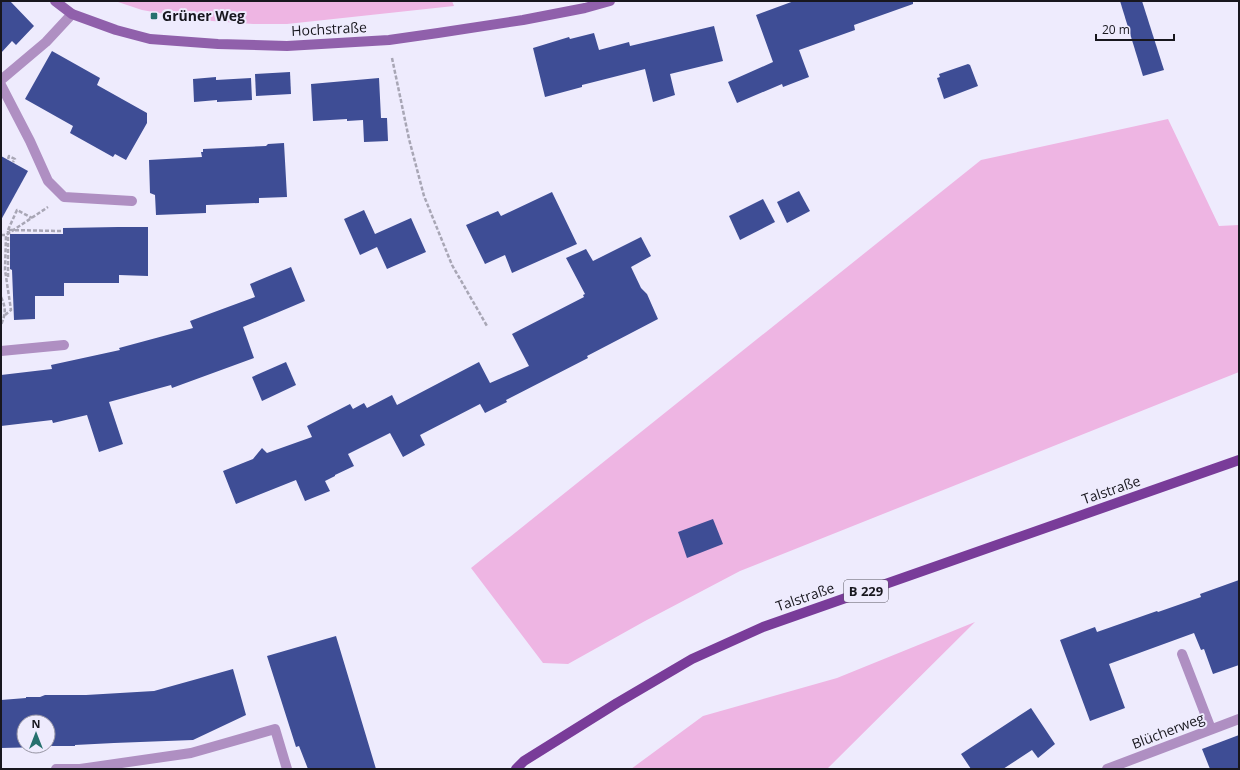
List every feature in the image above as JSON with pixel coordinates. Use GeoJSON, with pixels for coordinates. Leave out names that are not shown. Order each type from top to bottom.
{"type":"FeatureCollection","features":[{"type":"Feature","properties":{"kind":"main road","name":"Hochstraße"},"geometry":{"type":"LineString","coordinates":[[55,1],[72,14],[116,30],[150,39],[218,44],[287,46],[389,40],[522,20],[585,8],[610,1]]}},
{"type":"Feature","properties":{"kind":"main road","name":"Talstraße"},"geometry":{"type":"LineString","coordinates":[[516,769],[524,761],[617,703],[692,660],[763,627],[1239,460]]}},
{"type":"Feature","properties":{"kind":"street"},"geometry":{"type":"LineString","coordinates":[[1,80],[46,42],[72,14]]}},
{"type":"Feature","properties":{"kind":"street"},"geometry":{"type":"LineString","coordinates":[[1,85],[30,141],[48,181],[64,197],[132,201]]}},
{"type":"Feature","properties":{"kind":"street"},"geometry":{"type":"LineString","coordinates":[[1,351],[64,345]]}},
{"type":"Feature","properties":{"kind":"street"},"geometry":{"type":"LineString","coordinates":[[1182,654],[1211,729]]}},
{"type":"Feature","properties":{"kind":"street","name":"Blücherweg"},"geometry":{"type":"LineString","coordinates":[[1107,769],[1239,718]]}},
{"type":"Feature","properties":{"kind":"street"},"geometry":{"type":"LineString","coordinates":[[56,769],[80,769],[191,753],[275,729],[287,769]]}},
{"type":"Feature","properties":{"kind":"path"},"geometry":{"type":"LineString","coordinates":[[389,40],[409,139],[424,196],[452,265],[487,326]]}},
{"type":"Feature","properties":{"kind":"path"},"geometry":{"type":"LineString","coordinates":[[8,159],[9,156],[15,159],[13,162]]}},
{"type":"Feature","properties":{"kind":"path"},"geometry":{"type":"LineString","coordinates":[[1,235],[6,235],[32,218],[17,210],[8,230],[8,277]]}},
{"type":"Feature","properties":{"kind":"path"},"geometry":{"type":"LineString","coordinates":[[8,230],[61,231]]}},
{"type":"Feature","properties":{"kind":"path"},"geometry":{"type":"LineString","coordinates":[[5,315],[11,310],[5,270],[6,235]]}},
{"type":"Feature","properties":{"kind":"path"},"geometry":{"type":"LineString","coordinates":[[1,272],[5,270]]}},
{"type":"Feature","properties":{"kind":"path"},"geometry":{"type":"LineString","coordinates":[[1,297],[4,303],[5,315],[1,325]]}},
{"type":"Feature","properties":{"kind":"shaded area"},"geometry":{"type":"Polygon","coordinates":[[[115,1],[452,1],[454,6],[287,24],[253,24],[199,20],[142,10],[115,1]]]}},
{"type":"Feature","properties":{"kind":"shaded area"},"geometry":{"type":"Polygon","coordinates":[[[1168,119],[1219,226],[1239,225],[1239,372],[740,571],[645,621],[568,664],[543,663],[471,568],[981,160],[1168,119]]]}},
{"type":"Feature","properties":{"kind":"shaded area"},"geometry":{"type":"Polygon","coordinates":[[[975,622],[827,769],[631,769],[703,716],[837,678],[975,622]]]}},
{"type":"Feature","properties":{"kind":"building"},"geometry":{"type":"Polygon","coordinates":[[[1,1],[10,1],[34,26],[16,45],[12,41],[1,53],[1,1]]]}},
{"type":"Feature","properties":{"kind":"building"},"geometry":{"type":"Polygon","coordinates":[[[794,1],[913,1],[913,4],[854,25],[855,30],[799,50],[809,77],[783,87],[782,84],[737,103],[728,82],[773,62],[756,15],[794,1]]]}},
{"type":"Feature","properties":{"kind":"building"},"geometry":{"type":"Polygon","coordinates":[[[1120,1],[1142,1],[1164,70],[1143,76],[1120,1]]]}},
{"type":"Feature","properties":{"kind":"building"},"geometry":{"type":"Polygon","coordinates":[[[714,26],[723,61],[670,74],[675,95],[653,102],[645,69],[582,85],[582,87],[545,97],[533,48],[569,37],[570,39],[594,33],[599,50],[629,42],[630,46],[714,26]]]}},
{"type":"Feature","properties":{"kind":"building"},"geometry":{"type":"Polygon","coordinates":[[[52,51],[100,78],[97,85],[147,113],[147,123],[126,160],[115,154],[113,157],[70,133],[73,126],[25,99],[52,51]]]}},
{"type":"Feature","properties":{"kind":"building"},"geometry":{"type":"Polygon","coordinates":[[[968,64],[970,65],[978,86],[944,99],[937,78],[940,77],[939,74],[968,64]]]}},
{"type":"Feature","properties":{"kind":"building"},"geometry":{"type":"Polygon","coordinates":[[[290,72],[291,94],[256,96],[255,74],[290,72]]]}},
{"type":"Feature","properties":{"kind":"building"},"geometry":{"type":"Polygon","coordinates":[[[216,77],[216,80],[251,78],[252,100],[217,102],[217,100],[194,102],[193,79],[216,77]]]}},
{"type":"Feature","properties":{"kind":"building"},"geometry":{"type":"Polygon","coordinates":[[[379,78],[381,118],[387,118],[388,141],[364,142],[363,120],[347,121],[347,119],[313,121],[311,84],[379,78]]]}},
{"type":"Feature","properties":{"kind":"building"},"geometry":{"type":"Polygon","coordinates":[[[284,143],[287,197],[259,198],[259,203],[206,205],[206,213],[156,215],[155,195],[150,193],[149,160],[202,157],[201,152],[203,152],[203,149],[266,146],[268,144],[284,143]]]}},
{"type":"Feature","properties":{"kind":"building"},"geometry":{"type":"Polygon","coordinates":[[[1,156],[28,171],[1,220],[1,156]]]}},
{"type":"Feature","properties":{"kind":"building"},"geometry":{"type":"Polygon","coordinates":[[[799,191],[810,211],[787,223],[777,202],[799,191]]]}},
{"type":"Feature","properties":{"kind":"building"},"geometry":{"type":"Polygon","coordinates":[[[552,192],[577,244],[512,273],[505,255],[485,264],[466,225],[498,211],[501,216],[552,192]]]}},
{"type":"Feature","properties":{"kind":"building"},"geometry":{"type":"Polygon","coordinates":[[[763,199],[775,222],[740,240],[729,216],[763,199]]]}},
{"type":"Feature","properties":{"kind":"building"},"geometry":{"type":"Polygon","coordinates":[[[364,210],[375,234],[411,218],[426,252],[387,269],[377,247],[360,255],[344,219],[364,210]]]}},
{"type":"Feature","properties":{"kind":"building"},"geometry":{"type":"Polygon","coordinates":[[[148,227],[148,276],[119,275],[119,283],[64,283],[64,296],[35,296],[35,319],[14,320],[12,270],[10,269],[10,234],[63,234],[63,228],[148,227]]]}},
{"type":"Feature","properties":{"kind":"building"},"geometry":{"type":"Polygon","coordinates":[[[641,237],[651,256],[631,267],[641,288],[647,294],[658,319],[587,356],[588,358],[506,400],[507,402],[485,413],[480,404],[420,435],[425,445],[403,457],[390,433],[348,454],[354,466],[325,481],[330,491],[305,501],[296,480],[236,504],[223,471],[253,459],[262,448],[267,453],[312,437],[307,426],[350,404],[353,409],[364,403],[367,408],[392,395],[397,405],[479,362],[490,383],[529,366],[512,334],[584,297],[583,295],[585,294],[566,258],[586,249],[593,261],[641,237]]]}},
{"type":"Feature","properties":{"kind":"building"},"geometry":{"type":"Polygon","coordinates":[[[291,267],[305,301],[243,327],[254,358],[172,388],[171,385],[109,402],[123,444],[99,452],[87,415],[53,423],[52,420],[1,426],[1,375],[52,369],[51,365],[120,350],[119,348],[193,328],[190,321],[255,297],[250,284],[291,267]]]}},
{"type":"Feature","properties":{"kind":"building"},"geometry":{"type":"Polygon","coordinates":[[[286,362],[296,385],[262,401],[252,377],[286,362]]]}},
{"type":"Feature","properties":{"kind":"building"},"geometry":{"type":"Polygon","coordinates":[[[713,519],[723,544],[687,558],[678,532],[713,519]]]}},
{"type":"Feature","properties":{"kind":"building"},"geometry":{"type":"Polygon","coordinates":[[[1239,580],[1239,665],[1213,674],[1204,649],[1201,650],[1194,633],[1109,664],[1125,708],[1090,721],[1060,640],[1095,627],[1097,632],[1157,611],[1158,612],[1201,597],[1200,594],[1239,580]]]}},
{"type":"Feature","properties":{"kind":"building"},"geometry":{"type":"Polygon","coordinates":[[[336,636],[376,769],[308,769],[299,746],[296,747],[267,656],[336,636]]]}},
{"type":"Feature","properties":{"kind":"building"},"geometry":{"type":"Polygon","coordinates":[[[233,669],[246,715],[193,740],[56,746],[56,714],[16,714],[16,748],[1,748],[1,700],[40,697],[45,695],[86,695],[154,691],[233,669]]]}},
{"type":"Feature","properties":{"kind":"building"},"geometry":{"type":"Polygon","coordinates":[[[1031,708],[1055,744],[1038,758],[1032,750],[1003,769],[971,769],[961,754],[1031,708]]]}},
{"type":"Feature","properties":{"kind":"building"},"geometry":{"type":"Polygon","coordinates":[[[1239,735],[1239,769],[1210,769],[1202,749],[1239,735]]]}},
{"type":"Feature","properties":{"kind":"place","name":"Grüner Weg"},"geometry":{"type":"Point","coordinates":[154,16]}}]}
